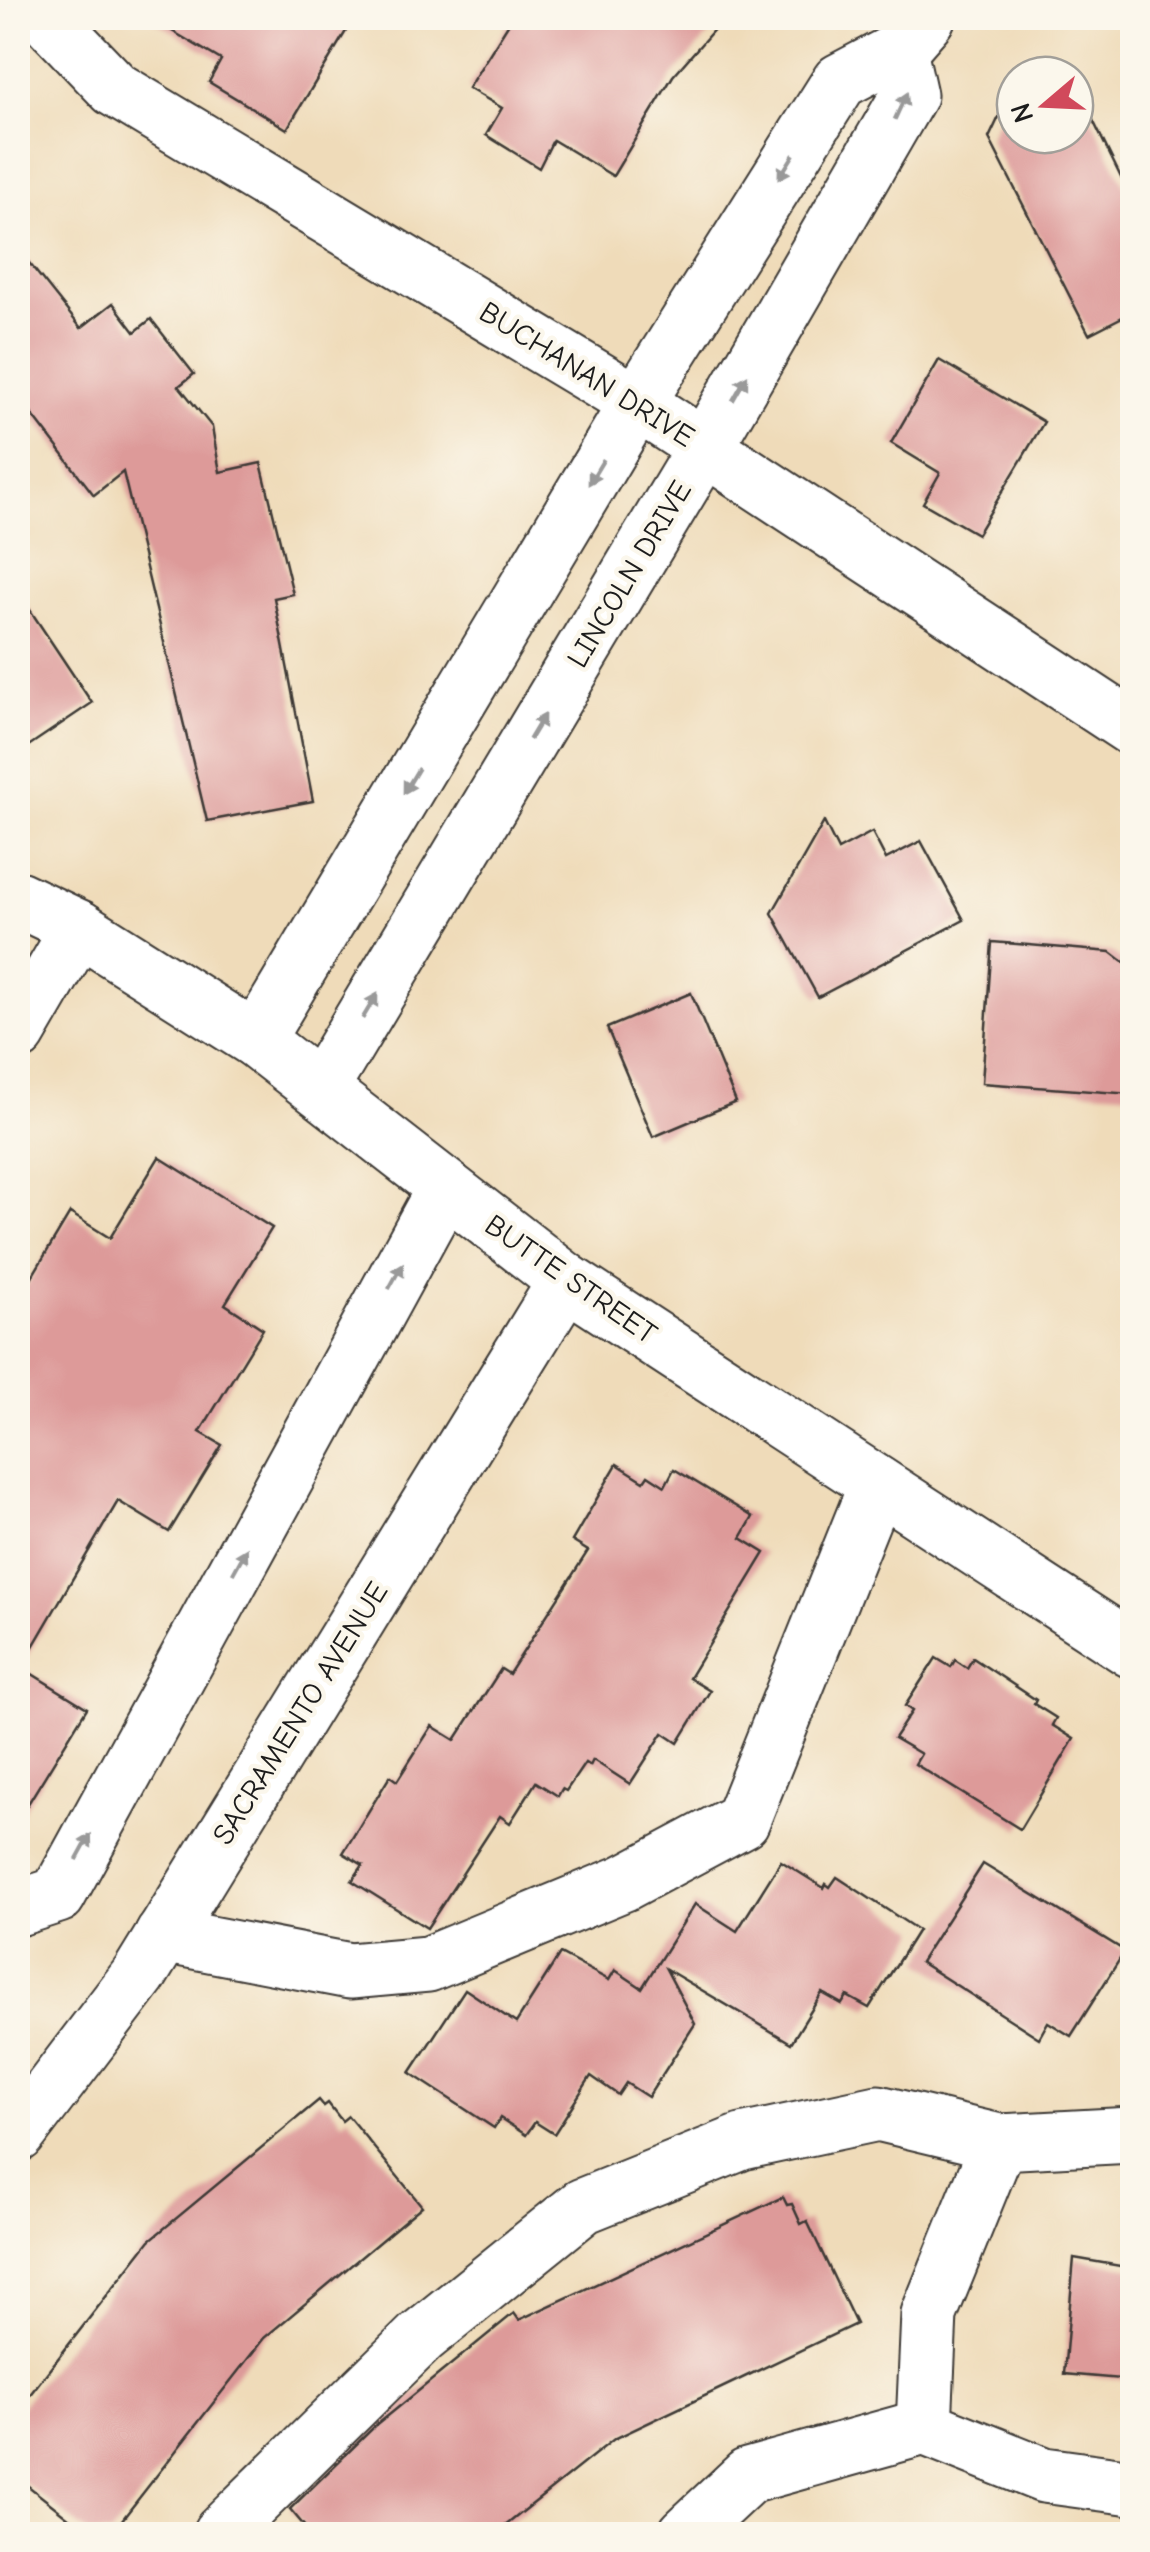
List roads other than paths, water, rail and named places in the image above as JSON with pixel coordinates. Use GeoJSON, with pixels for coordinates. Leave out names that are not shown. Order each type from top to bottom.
{"type":"FeatureCollection","features":[{"type":"Feature","properties":{"kind":"street","name":"BUCHANAN DRIVE"},"geometry":{"type":"LineString","coordinates":[[47,18],[115,89],[637,403],[1132,728]]}},
{"type":"Feature","properties":{"kind":"street","name":"LINCOLN DRIVE"},"geometry":{"type":"LineString","coordinates":[[256,1040],[637,403],[840,81],[913,34]]}},
{"type":"Feature","properties":{"kind":"street","name":"LINCOLN DRIVE"},"geometry":{"type":"LineString","coordinates":[[320,1089],[705,447],[909,95],[913,34]]}},
{"type":"Feature","properties":{"kind":"street","name":"BUTTE STREET"},"geometry":{"type":"LineString","coordinates":[[18,899],[79,928],[256,1040],[566,1281],[1132,1650]]}},
{"type":"Feature","properties":{"kind":"street"},"geometry":{"type":"LineString","coordinates":[[18,1030],[79,928]]}},
{"type":"Feature","properties":{"kind":"street"},"geometry":{"type":"LineString","coordinates":[[18,1908],[58,1895],[445,1188]]}},
{"type":"Feature","properties":{"kind":"street","name":"SACRAMENTO AVENUE"},"geometry":{"type":"LineString","coordinates":[[18,2134],[139,1976],[566,1281]]}},
{"type":"Feature","properties":{"kind":"street"},"geometry":{"type":"LineString","coordinates":[[163,1935],[350,1972],[428,1964],[624,1882],[742,1820],[877,1484]]}},
{"type":"Feature","properties":{"kind":"street"},"geometry":{"type":"LineString","coordinates":[[220,2534],[422,2336],[583,2206],[742,2142],[878,2113],[999,2142],[1132,2135]]}},
{"type":"Feature","properties":{"kind":"street"},"geometry":{"type":"LineString","coordinates":[[924,2427],[928,2314],[999,2142]]}},
{"type":"Feature","properties":{"kind":"street"},"geometry":{"type":"LineString","coordinates":[[686,2534],[748,2476],[924,2427],[1044,2475],[1132,2487]]}}]}
